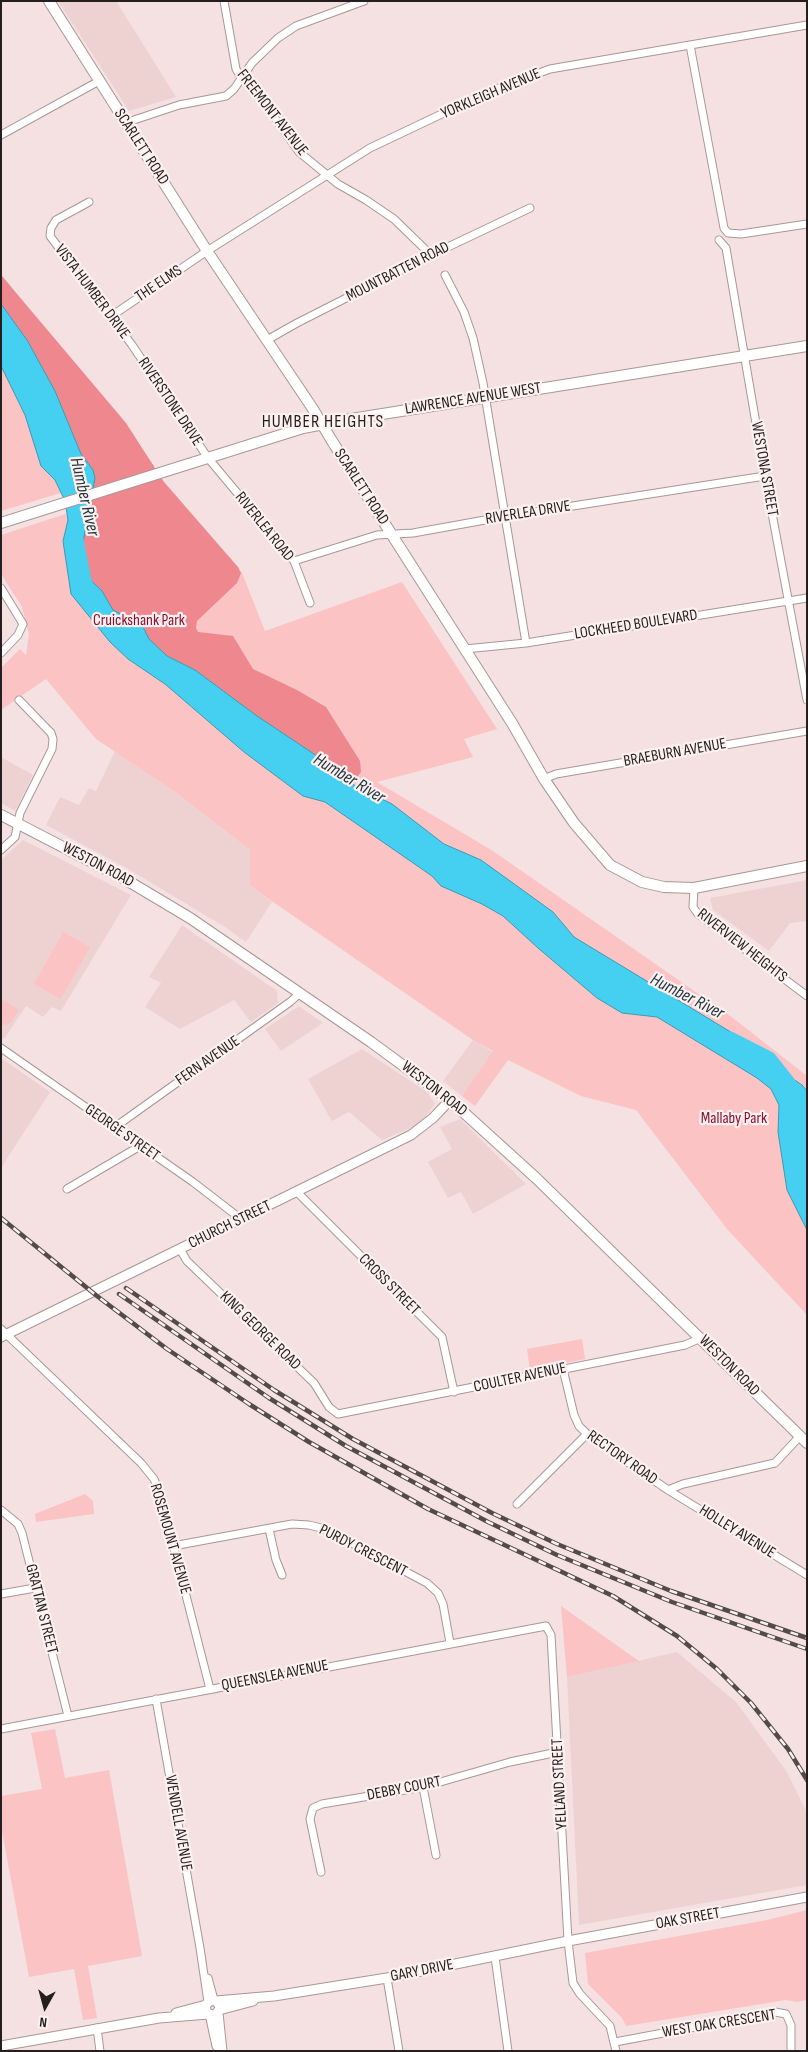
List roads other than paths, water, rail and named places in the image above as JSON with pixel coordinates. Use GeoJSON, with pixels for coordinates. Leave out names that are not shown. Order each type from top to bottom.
{"type":"FeatureCollection","features":[{"type":"Feature","properties":{"kind":"main road","name":"SCARLETT ROAD"},"geometry":{"type":"LineString","coordinates":[[49,1],[125,123],[322,425],[465,649],[512,723],[544,779],[574,823],[610,865],[642,882],[664,887],[694,888],[807,866]]}},
{"type":"Feature","properties":{"kind":"main road","name":"LAWRENCE AVENUE WEST"},"geometry":{"type":"LineString","coordinates":[[1,523],[303,428],[807,346]]}},
{"type":"Feature","properties":{"kind":"main road","name":"WESTON ROAD"},"geometry":{"type":"LineString","coordinates":[[1,815],[155,896],[372,1042],[450,1100],[536,1178],[804,1439]]}},
{"type":"Feature","properties":{"kind":"street","name":"FREEMONT AVENUE"},"geometry":{"type":"LineString","coordinates":[[224,1],[236,69],[242,79],[252,86],[299,152],[328,176],[394,219],[430,255]]}},
{"type":"Feature","properties":{"kind":"street"},"geometry":{"type":"LineString","coordinates":[[125,123],[179,105],[226,96],[242,79],[252,63],[268,47],[290,30],[364,1]]}},
{"type":"Feature","properties":{"kind":"street","name":"YORKLEIGH AVENUE"},"geometry":{"type":"LineString","coordinates":[[207,250],[370,148],[488,92],[550,69],[807,25]]}},
{"type":"Feature","properties":{"kind":"street"},"geometry":{"type":"LineString","coordinates":[[690,46],[722,223],[728,232],[741,234],[807,224]]}},
{"type":"Feature","properties":{"kind":"street"},"geometry":{"type":"LineString","coordinates":[[1,135],[99,81]]}},
{"type":"Feature","properties":{"kind":"street","name":"VISTA HUMBER DRIVE"},"geometry":{"type":"LineString","coordinates":[[89,202],[56,220],[51,228],[50,236],[132,345]]}},
{"type":"Feature","properties":{"kind":"street","name":"MOUNTBATTEN ROAD"},"geometry":{"type":"LineString","coordinates":[[267,340],[430,255],[530,208]]}},
{"type":"Feature","properties":{"kind":"street","name":"WESTONA STREET"},"geometry":{"type":"LineString","coordinates":[[719,240],[726,248],[765,476],[807,700]]}},
{"type":"Feature","properties":{"kind":"street","name":"THE ELMS"},"geometry":{"type":"LineString","coordinates":[[110,317],[207,250]]}},
{"type":"Feature","properties":{"kind":"street"},"geometry":{"type":"LineString","coordinates":[[445,275],[464,312],[473,338],[506,517],[526,643]]}},
{"type":"Feature","properties":{"kind":"street","name":"RIVERSTONE DRIVE"},"geometry":{"type":"LineString","coordinates":[[132,345],[208,458]]}},
{"type":"Feature","properties":{"kind":"street","name":"RIVERLEA ROAD"},"geometry":{"type":"LineString","coordinates":[[208,458],[294,561],[310,602]]}},
{"type":"Feature","properties":{"kind":"street","name":"RIVERLEA DRIVE"},"geometry":{"type":"LineString","coordinates":[[294,561],[377,535],[413,534],[506,517],[765,476]]}},
{"type":"Feature","properties":{"kind":"street"},"geometry":{"type":"LineString","coordinates":[[1,588],[23,624],[18,635],[1,654]]}},
{"type":"Feature","properties":{"kind":"street","name":"LOCKHEED BOULEVARD"},"geometry":{"type":"LineString","coordinates":[[465,649],[526,643],[807,598]]}},
{"type":"Feature","properties":{"kind":"street"},"geometry":{"type":"LineString","coordinates":[[1,850],[15,837],[20,813],[52,750],[53,739],[51,733],[19,700]]}},
{"type":"Feature","properties":{"kind":"street","name":"BRAEBURN AVENUE"},"geometry":{"type":"LineString","coordinates":[[544,779],[556,774],[807,731]]}},
{"type":"Feature","properties":{"kind":"street","name":"RIVERVIEW HEIGHTS"},"geometry":{"type":"LineString","coordinates":[[694,888],[693,907],[698,914],[807,996]]}},
{"type":"Feature","properties":{"kind":"street","name":"FERN AVENUE"},"geometry":{"type":"LineString","coordinates":[[115,1127],[252,1030],[299,994]]}},
{"type":"Feature","properties":{"kind":"street","name":"GEORGE STREET"},"geometry":{"type":"LineString","coordinates":[[1,1048],[115,1127],[241,1219]]}},
{"type":"Feature","properties":{"kind":"street","name":"CHURCH STREET"},"geometry":{"type":"LineString","coordinates":[[3,1334],[411,1135],[433,1118],[450,1100]]}},
{"type":"Feature","properties":{"kind":"street"},"geometry":{"type":"LineString","coordinates":[[67,1189],[140,1146]]}},
{"type":"Feature","properties":{"kind":"street","name":"CROSS STREET"},"geometry":{"type":"LineString","coordinates":[[296,1192],[442,1337],[454,1392]]}},
{"type":"Feature","properties":{"kind":"street","name":"KING GEORGE ROAD"},"geometry":{"type":"LineString","coordinates":[[180,1249],[187,1261],[314,1383],[329,1407],[338,1414]]}},
{"type":"Feature","properties":{"kind":"street","name":"ROSEMOUNT AVENUE"},"geometry":{"type":"LineString","coordinates":[[3,1334],[148,1470],[160,1494],[210,1689]]}},
{"type":"Feature","properties":{"kind":"street","name":"COULTER AVENUE"},"geometry":{"type":"LineString","coordinates":[[338,1414],[685,1345],[700,1338]]}},
{"type":"Feature","properties":{"kind":"street","name":"RECTORY ROAD"},"geometry":{"type":"LineString","coordinates":[[563,1369],[574,1415],[580,1426],[587,1434],[668,1490],[683,1484],[775,1464],[804,1439]]}},
{"type":"Feature","properties":{"kind":"street"},"geometry":{"type":"LineString","coordinates":[[518,1504],[587,1434]]}},
{"type":"Feature","properties":{"kind":"street","name":"HOLLEY AVENUE"},"geometry":{"type":"LineString","coordinates":[[668,1490],[807,1575]]}},
{"type":"Feature","properties":{"kind":"street","name":"GRATTAN STREET"},"geometry":{"type":"LineString","coordinates":[[1,1510],[18,1524],[22,1533],[68,1716]]}},
{"type":"Feature","properties":{"kind":"street","name":"PURDY CRESCENT"},"geometry":{"type":"LineString","coordinates":[[174,1546],[292,1524],[310,1525],[325,1530],[427,1583],[438,1593],[443,1604],[450,1643]]}},
{"type":"Feature","properties":{"kind":"street"},"geometry":{"type":"LineString","coordinates":[[269,1529],[276,1560],[282,1575]]}},
{"type":"Feature","properties":{"kind":"street"},"geometry":{"type":"LineString","coordinates":[[1,1594],[35,1588]]}},
{"type":"Feature","properties":{"kind":"street","name":"QUEENSLEA AVENUE"},"geometry":{"type":"LineString","coordinates":[[1,1729],[542,1626],[549,1628]]}},
{"type":"Feature","properties":{"kind":"street","name":"YELLAND STREET"},"geometry":{"type":"LineString","coordinates":[[549,1628],[551,1635],[568,1941],[573,1983],[580,1994],[610,2026],[616,2051]]}},
{"type":"Feature","properties":{"kind":"street","name":"WENDELL AVENUE"},"geometry":{"type":"LineString","coordinates":[[156,1699],[200,1948],[222,2051]]}},
{"type":"Feature","properties":{"kind":"street","name":"DEBBY COURT"},"geometry":{"type":"LineString","coordinates":[[321,1872],[310,1819],[313,1808],[322,1804],[423,1787],[510,1762],[558,1752]]}},
{"type":"Feature","properties":{"kind":"street"},"geometry":{"type":"LineString","coordinates":[[423,1787],[436,1855]]}},
{"type":"Feature","properties":{"kind":"street","name":"OAK STREET"},"geometry":{"type":"LineString","coordinates":[[568,1941],[807,1897]]}},
{"type":"Feature","properties":{"kind":"street","name":"GARY DRIVE"},"geometry":{"type":"LineString","coordinates":[[1,2046],[274,1996],[387,1978],[568,1941]]}},
{"type":"Feature","properties":{"kind":"street"},"geometry":{"type":"LineString","coordinates":[[495,1957],[508,2051]]}},
{"type":"Feature","properties":{"kind":"street"},"geometry":{"type":"LineString","coordinates":[[387,1978],[399,2051]]}},
{"type":"Feature","properties":{"kind":"street","name":"WENDELL AVENUE"},"geometry":{"type":"LineString","coordinates":[[212,2007],[218,2051]]}},
{"type":"Feature","properties":{"kind":"street","name":"WEST OAK CRESCENT"},"geometry":{"type":"LineString","coordinates":[[614,2042],[775,2012],[786,2014],[791,2025],[791,2051]]}},
{"type":"Feature","properties":{"kind":"street"},"geometry":{"type":"LineString","coordinates":[[97,2028],[100,2051]]}},
{"type":"Feature","properties":{"kind":"water"},"geometry":{"type":"Polygon","coordinates":[[[1,304],[27,340],[55,391],[81,454],[93,470],[95,478],[79,564],[81,571],[102,591],[113,610],[142,625],[149,639],[167,656],[195,670],[257,716],[323,760],[352,784],[392,804],[444,844],[481,860],[553,912],[574,937],[734,1034],[752,1051],[802,1085],[807,1091],[807,1230],[787,1190],[778,1132],[779,1105],[771,1089],[757,1078],[657,1017],[622,1013],[597,998],[503,916],[482,904],[441,886],[432,876],[325,802],[303,796],[244,752],[165,684],[128,659],[110,642],[71,594],[63,541],[68,520],[65,501],[55,480],[41,466],[25,415],[1,366],[1,304]]]}},
{"type":"Feature","properties":{"kind":"waterway","name":"Humber River"},"geometry":{"type":"LineString","coordinates":[[76,540],[87,591]]}},
{"type":"Feature","properties":{"kind":"waterway","name":"Humber River"},"geometry":{"type":"LineString","coordinates":[[730,1039],[769,1059],[788,1083]]}},
{"type":"Feature","properties":{"kind":"railway"},"geometry":{"type":"LineString","coordinates":[[1,1218],[97,1296],[167,1349],[309,1442],[428,1509],[613,1596],[677,1636],[717,1669],[751,1703],[788,1749],[807,1780]]}},
{"type":"Feature","properties":{"kind":"railway"},"geometry":{"type":"LineString","coordinates":[[126,1288],[274,1390],[353,1439],[492,1513],[557,1544],[671,1591],[807,1638]]}},
{"type":"Feature","properties":{"kind":"railway"},"geometry":{"type":"LineString","coordinates":[[119,1294],[269,1398],[346,1446],[488,1522],[557,1555],[672,1602],[807,1649]]}},
{"type":"Feature","properties":{"kind":"district","name":"HUMBER HEIGHTS"},"geometry":{"type":"Point","coordinates":[323,422]}},
{"type":"Feature","properties":{"kind":"park label","name":"Cruickshank Park"},"geometry":{"type":"Point","coordinates":[139,621]}},
{"type":"Feature","properties":{"kind":"park label","name":"Mallaby Park"},"geometry":{"type":"Point","coordinates":[734,1119]}}]}
